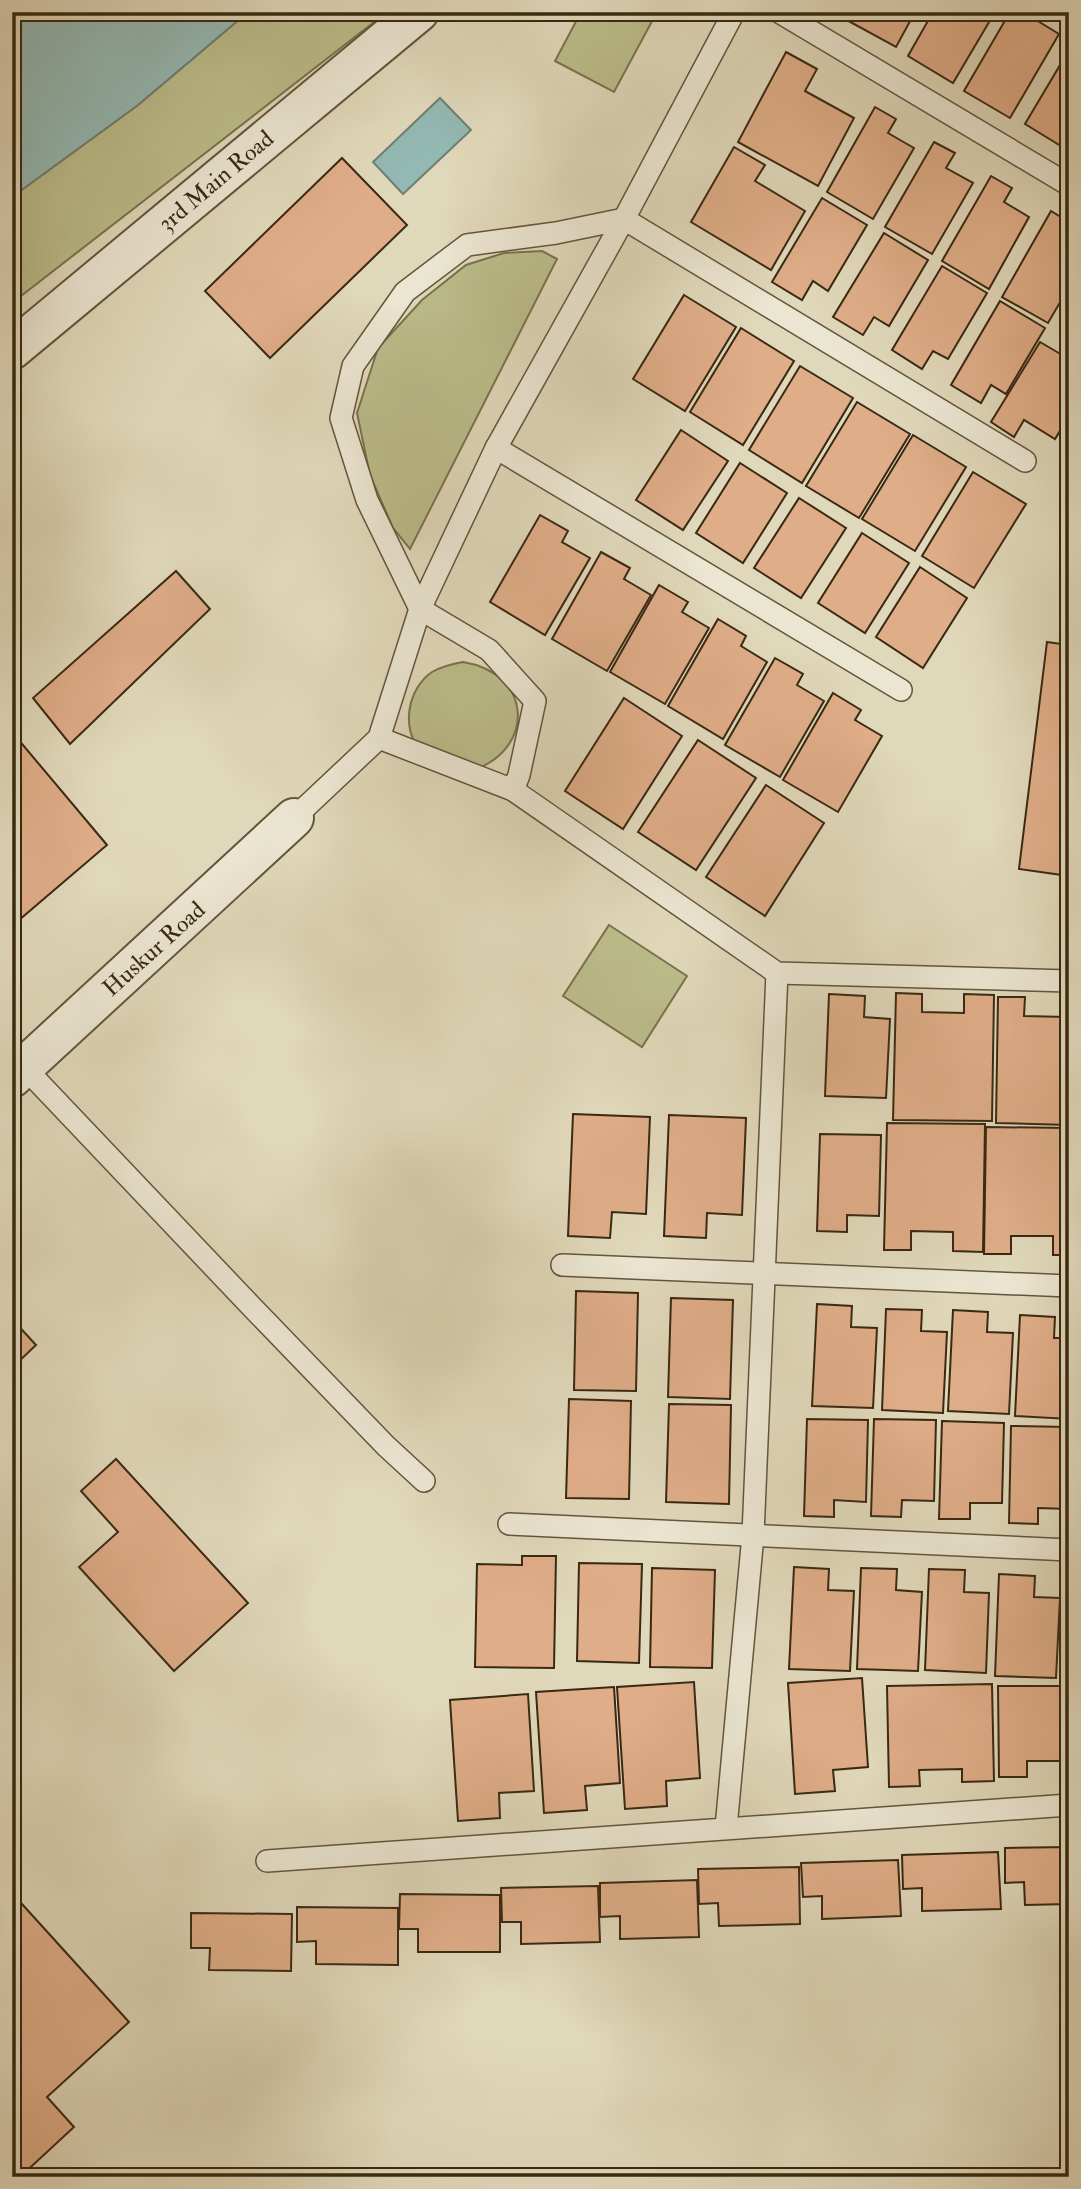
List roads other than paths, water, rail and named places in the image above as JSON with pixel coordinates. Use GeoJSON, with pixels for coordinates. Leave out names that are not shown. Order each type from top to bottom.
{"type":"FeatureCollection","features":[{"type":"Feature","properties":{"kind":"street","name":"3rd Main Road"},"geometry":{"type":"LineString","coordinates":[[12,350],[419,12]]}},
{"type":"Feature","properties":{"kind":"street","name":"Huskur Road"},"geometry":{"type":"LineString","coordinates":[[18,1072],[294,818]]}},
{"type":"Feature","properties":{"kind":"lane"},"geometry":{"type":"LineString","coordinates":[[294,818],[379,738],[420,609],[496,448],[624,219],[734,12]]}},
{"type":"Feature","properties":{"kind":"lane"},"geometry":{"type":"LineString","coordinates":[[779,12],[1069,185]]}},
{"type":"Feature","properties":{"kind":"lane"},"geometry":{"type":"LineString","coordinates":[[513,790],[519,775],[535,701],[489,650],[420,609],[367,500],[341,418],[353,366],[405,292],[467,246],[556,233],[624,219],[1025,461]]}},
{"type":"Feature","properties":{"kind":"lane"},"geometry":{"type":"LineString","coordinates":[[496,448],[901,690]]}},
{"type":"Feature","properties":{"kind":"lane"},"geometry":{"type":"LineString","coordinates":[[379,738],[513,790],[777,973],[1069,981]]}},
{"type":"Feature","properties":{"kind":"lane"},"geometry":{"type":"LineString","coordinates":[[726,1828],[753,1535],[777,973]]}},
{"type":"Feature","properties":{"kind":"lane"},"geometry":{"type":"LineString","coordinates":[[18,1072],[386,1446],[424,1481]]}},
{"type":"Feature","properties":{"kind":"lane"},"geometry":{"type":"LineString","coordinates":[[562,1265],[1069,1286]]}},
{"type":"Feature","properties":{"kind":"lane"},"geometry":{"type":"LineString","coordinates":[[509,1524],[1069,1550]]}},
{"type":"Feature","properties":{"kind":"lane"},"geometry":{"type":"LineString","coordinates":[[267,1861],[1069,1805]]}},
{"type":"Feature","properties":{"kind":"water"},"geometry":{"type":"Polygon","coordinates":[[[12,12],[248,12],[138,105],[12,197],[12,12]]]}},
{"type":"Feature","properties":{"kind":"water"},"geometry":{"type":"Polygon","coordinates":[[[440,98],[471,130],[403,194],[373,162],[440,98]]]}}]}
